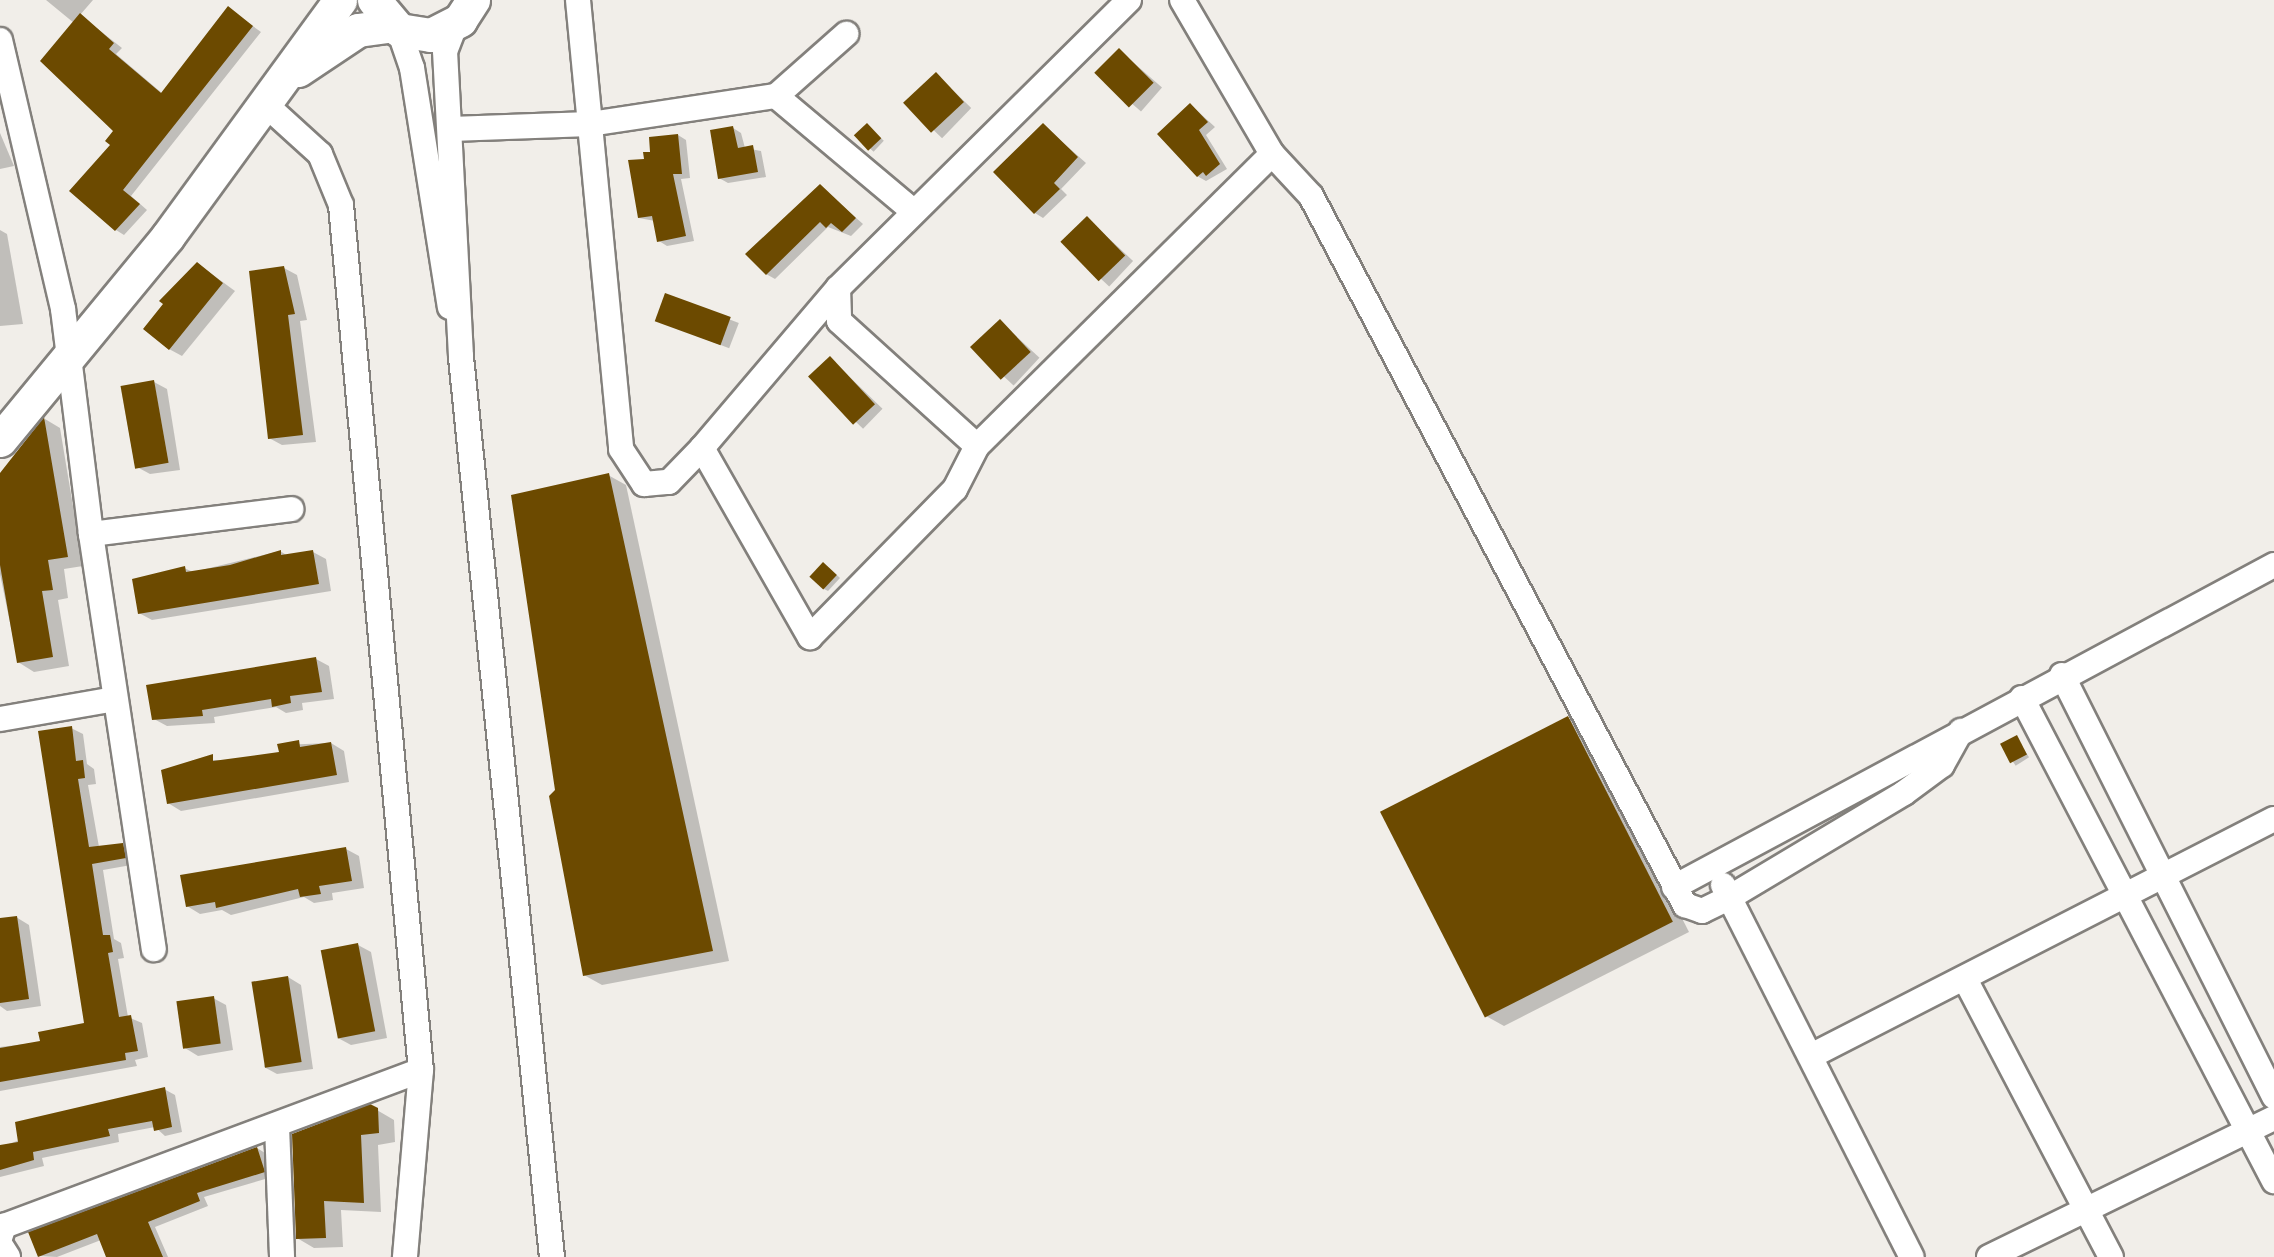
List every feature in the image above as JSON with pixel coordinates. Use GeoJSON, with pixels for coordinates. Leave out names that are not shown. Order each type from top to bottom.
{"type":"FeatureCollection","features":[{"type":"Feature","properties":{"kind":"main road"},"geometry":{"type":"LineString","coordinates":[[0,440],[70,355],[276,92],[309,37],[340,0]]}},
{"type":"Feature","properties":{"kind":"main road"},"geometry":{"type":"LineString","coordinates":[[276,92],[340,39],[358,30],[388,18],[431,35],[464,12]]}},
{"type":"Feature","properties":{"kind":"street"},"geometry":{"type":"LineString","coordinates":[[578,0],[621,449],[644,484],[669,482],[702,448],[838,288],[912,210],[1129,0]]}},
{"type":"Feature","properties":{"kind":"street"},"geometry":{"type":"LineString","coordinates":[[1182,0],[1272,154],[1311,196],[1674,887],[1694,910],[1727,899],[1904,793],[1942,765],[1961,731]]}},
{"type":"Feature","properties":{"kind":"street"},"geometry":{"type":"LineString","coordinates":[[464,12],[445,51],[460,357],[552,1257]]}},
{"type":"Feature","properties":{"kind":"street"},"geometry":{"type":"LineString","coordinates":[[388,18],[412,68],[436,247],[460,357]]}},
{"type":"Feature","properties":{"kind":"street"},"geometry":{"type":"LineString","coordinates":[[450,129],[590,124],[776,96],[846,34]]}},
{"type":"Feature","properties":{"kind":"street"},"geometry":{"type":"LineString","coordinates":[[0,40],[70,355],[91,534],[154,949]]}},
{"type":"Feature","properties":{"kind":"street"},"geometry":{"type":"LineString","coordinates":[[276,92],[320,154],[341,205],[421,1070],[405,1257]]}},
{"type":"Feature","properties":{"kind":"street"},"geometry":{"type":"LineString","coordinates":[[776,96],[912,210]]}},
{"type":"Feature","properties":{"kind":"street"},"geometry":{"type":"LineString","coordinates":[[702,448],[810,638],[955,489],[977,446],[1272,154]]}},
{"type":"Feature","properties":{"kind":"street"},"geometry":{"type":"LineString","coordinates":[[838,288],[839,321],[977,446]]}},
{"type":"Feature","properties":{"kind":"street"},"geometry":{"type":"LineString","coordinates":[[91,534],[291,509]]}},
{"type":"Feature","properties":{"kind":"street"},"geometry":{"type":"LineString","coordinates":[[1674,887],[2022,699],[2062,675],[2274,566]]}},
{"type":"Feature","properties":{"kind":"street"},"geometry":{"type":"LineString","coordinates":[[2062,675],[2161,879],[2274,1097]]}},
{"type":"Feature","properties":{"kind":"street"},"geometry":{"type":"LineString","coordinates":[[0,719],[115,699]]}},
{"type":"Feature","properties":{"kind":"street"},"geometry":{"type":"LineString","coordinates":[[2022,699],[2124,899],[2274,1181]]}},
{"type":"Feature","properties":{"kind":"street"},"geometry":{"type":"LineString","coordinates":[[1811,1056],[2124,899],[2274,819]]}},
{"type":"Feature","properties":{"kind":"street"},"geometry":{"type":"LineString","coordinates":[[1712,866],[1912,1257]]}},
{"type":"Feature","properties":{"kind":"street"},"geometry":{"type":"LineString","coordinates":[[1965,979],[2111,1257]]}},
{"type":"Feature","properties":{"kind":"street"},"geometry":{"type":"LineString","coordinates":[[0,1238],[4,1226],[277,1126],[421,1070]]}},
{"type":"Feature","properties":{"kind":"street"},"geometry":{"type":"LineString","coordinates":[[1989,1257],[2274,1118]]}},
{"type":"Feature","properties":{"kind":"street"},"geometry":{"type":"LineString","coordinates":[[277,1126],[282,1257]]}},
{"type":"Feature","properties":{"kind":"street"},"geometry":{"type":"LineString","coordinates":[[0,1244],[8,1257]]}},
{"type":"Feature","properties":{"kind":"building"},"geometry":{"type":"Polygon","coordinates":[[[228,6],[253,26],[123,190],[140,204],[115,231],[69,191],[110,145],[105,141],[113,131],[40,61],[80,13],[114,43],[109,49],[161,93],[228,6]]]}},
{"type":"Feature","properties":{"kind":"building"},"geometry":{"type":"Polygon","coordinates":[[[1119,48],[1154,83],[1129,107],[1094,73],[1119,48]]]}},
{"type":"Feature","properties":{"kind":"building"},"geometry":{"type":"Polygon","coordinates":[[[936,72],[964,102],[931,133],[903,103],[936,72]]]}},
{"type":"Feature","properties":{"kind":"building"},"geometry":{"type":"Polygon","coordinates":[[[1190,103],[1208,122],[1199,130],[1220,164],[1206,176],[1203,172],[1197,177],[1157,134],[1190,103]]]}},
{"type":"Feature","properties":{"kind":"building"},"geometry":{"type":"Polygon","coordinates":[[[867,123],[881,138],[868,151],[854,135],[867,123]]]}},
{"type":"Feature","properties":{"kind":"building"},"geometry":{"type":"Polygon","coordinates":[[[1043,123],[1078,157],[1054,183],[1060,189],[1034,214],[993,172],[1043,123]]]}},
{"type":"Feature","properties":{"kind":"building"},"geometry":{"type":"Polygon","coordinates":[[[733,126],[738,148],[753,145],[758,172],[718,179],[710,130],[733,126]]]}},
{"type":"Feature","properties":{"kind":"building"},"geometry":{"type":"Polygon","coordinates":[[[678,134],[682,174],[673,174],[686,236],[657,242],[652,216],[638,218],[628,160],[644,159],[643,152],[650,152],[649,137],[678,134]]]}},
{"type":"Feature","properties":{"kind":"building"},"geometry":{"type":"Polygon","coordinates":[[[820,184],[856,218],[842,232],[831,223],[826,228],[820,222],[766,275],[745,254],[820,184]]]}},
{"type":"Feature","properties":{"kind":"building"},"geometry":{"type":"Polygon","coordinates":[[[1087,216],[1125,256],[1099,281],[1060,242],[1087,216]]]}},
{"type":"Feature","properties":{"kind":"building"},"geometry":{"type":"Polygon","coordinates":[[[197,262],[223,283],[169,350],[143,329],[163,304],[159,301],[197,262]]]}},
{"type":"Feature","properties":{"kind":"building"},"geometry":{"type":"Polygon","coordinates":[[[284,266],[295,314],[288,315],[303,435],[268,439],[249,271],[284,266]]]}},
{"type":"Feature","properties":{"kind":"building"},"geometry":{"type":"Polygon","coordinates":[[[665,293],[731,317],[721,345],[655,321],[665,293]]]}},
{"type":"Feature","properties":{"kind":"building"},"geometry":{"type":"Polygon","coordinates":[[[1000,319],[1031,352],[1001,380],[970,347],[1000,319]]]}},
{"type":"Feature","properties":{"kind":"building"},"geometry":{"type":"Polygon","coordinates":[[[830,356],[875,404],[853,425],[808,376],[830,356]]]}},
{"type":"Feature","properties":{"kind":"building"},"geometry":{"type":"Polygon","coordinates":[[[154,380],[169,463],[135,469],[121,386],[154,380]]]}},
{"type":"Feature","properties":{"kind":"building"},"geometry":{"type":"Polygon","coordinates":[[[44,417],[68,557],[48,560],[53,590],[42,591],[53,657],[17,663],[0,565],[0,473],[44,417]]]}},
{"type":"Feature","properties":{"kind":"building"},"geometry":{"type":"Polygon","coordinates":[[[609,473],[713,951],[583,976],[549,796],[555,790],[511,495],[609,473]]]}},
{"type":"Feature","properties":{"kind":"building"},"geometry":{"type":"Polygon","coordinates":[[[281,550],[281,555],[313,550],[319,584],[138,614],[132,579],[185,566],[186,572],[230,565],[281,550]]]}},
{"type":"Feature","properties":{"kind":"building"},"geometry":{"type":"Polygon","coordinates":[[[823,562],[837,575],[823,590],[809,577],[823,562]]]}},
{"type":"Feature","properties":{"kind":"building"},"geometry":{"type":"Polygon","coordinates":[[[316,657],[322,692],[290,696],[291,703],[272,707],[271,699],[202,710],[203,716],[152,720],[146,685],[316,657]]]}},
{"type":"Feature","properties":{"kind":"building"},"geometry":{"type":"Polygon","coordinates":[[[1568,716],[1673,922],[1485,1018],[1380,812],[1568,716]]]}},
{"type":"Feature","properties":{"kind":"building"},"geometry":{"type":"Polygon","coordinates":[[[72,726],[76,761],[83,760],[85,778],[78,779],[89,847],[123,843],[126,858],[92,864],[103,935],[110,935],[113,952],[108,953],[119,1017],[131,1015],[138,1051],[125,1053],[126,1060],[0,1082],[0,1048],[40,1041],[38,1032],[84,1023],[38,731],[72,726]]]}},
{"type":"Feature","properties":{"kind":"building"},"geometry":{"type":"Polygon","coordinates":[[[2017,735],[2027,755],[2010,763],[2000,744],[2017,735]]]}},
{"type":"Feature","properties":{"kind":"building"},"geometry":{"type":"Polygon","coordinates":[[[299,740],[300,747],[331,742],[337,775],[167,804],[161,770],[213,754],[213,761],[279,752],[277,744],[299,740]]]}},
{"type":"Feature","properties":{"kind":"building"},"geometry":{"type":"Polygon","coordinates":[[[346,847],[352,881],[319,886],[321,894],[300,897],[298,889],[216,908],[215,902],[186,907],[180,875],[346,847]]]}},
{"type":"Feature","properties":{"kind":"building"},"geometry":{"type":"Polygon","coordinates":[[[17,916],[29,999],[0,1003],[0,918],[17,916]]]}},
{"type":"Feature","properties":{"kind":"building"},"geometry":{"type":"Polygon","coordinates":[[[358,943],[375,1031],[338,1039],[321,950],[358,943]]]}},
{"type":"Feature","properties":{"kind":"building"},"geometry":{"type":"Polygon","coordinates":[[[288,976],[302,1062],[265,1068],[251,982],[288,976]]]}},
{"type":"Feature","properties":{"kind":"building"},"geometry":{"type":"Polygon","coordinates":[[[214,996],[221,1044],[183,1049],[176,1001],[214,996]]]}},
{"type":"Feature","properties":{"kind":"building"},"geometry":{"type":"Polygon","coordinates":[[[165,1087],[172,1127],[154,1131],[152,1121],[108,1129],[110,1136],[33,1152],[34,1160],[0,1170],[0,1145],[18,1142],[15,1122],[165,1087]]]}},
{"type":"Feature","properties":{"kind":"building"},"geometry":{"type":"Polygon","coordinates":[[[370,1104],[378,1108],[379,1133],[361,1135],[364,1203],[324,1201],[326,1238],[296,1239],[292,1134],[370,1104]]]}},
{"type":"Feature","properties":{"kind":"building"},"geometry":{"type":"Polygon","coordinates":[[[257,1147],[265,1172],[197,1193],[200,1201],[148,1222],[163,1257],[106,1257],[97,1234],[38,1257],[28,1232],[257,1147]]]}}]}
